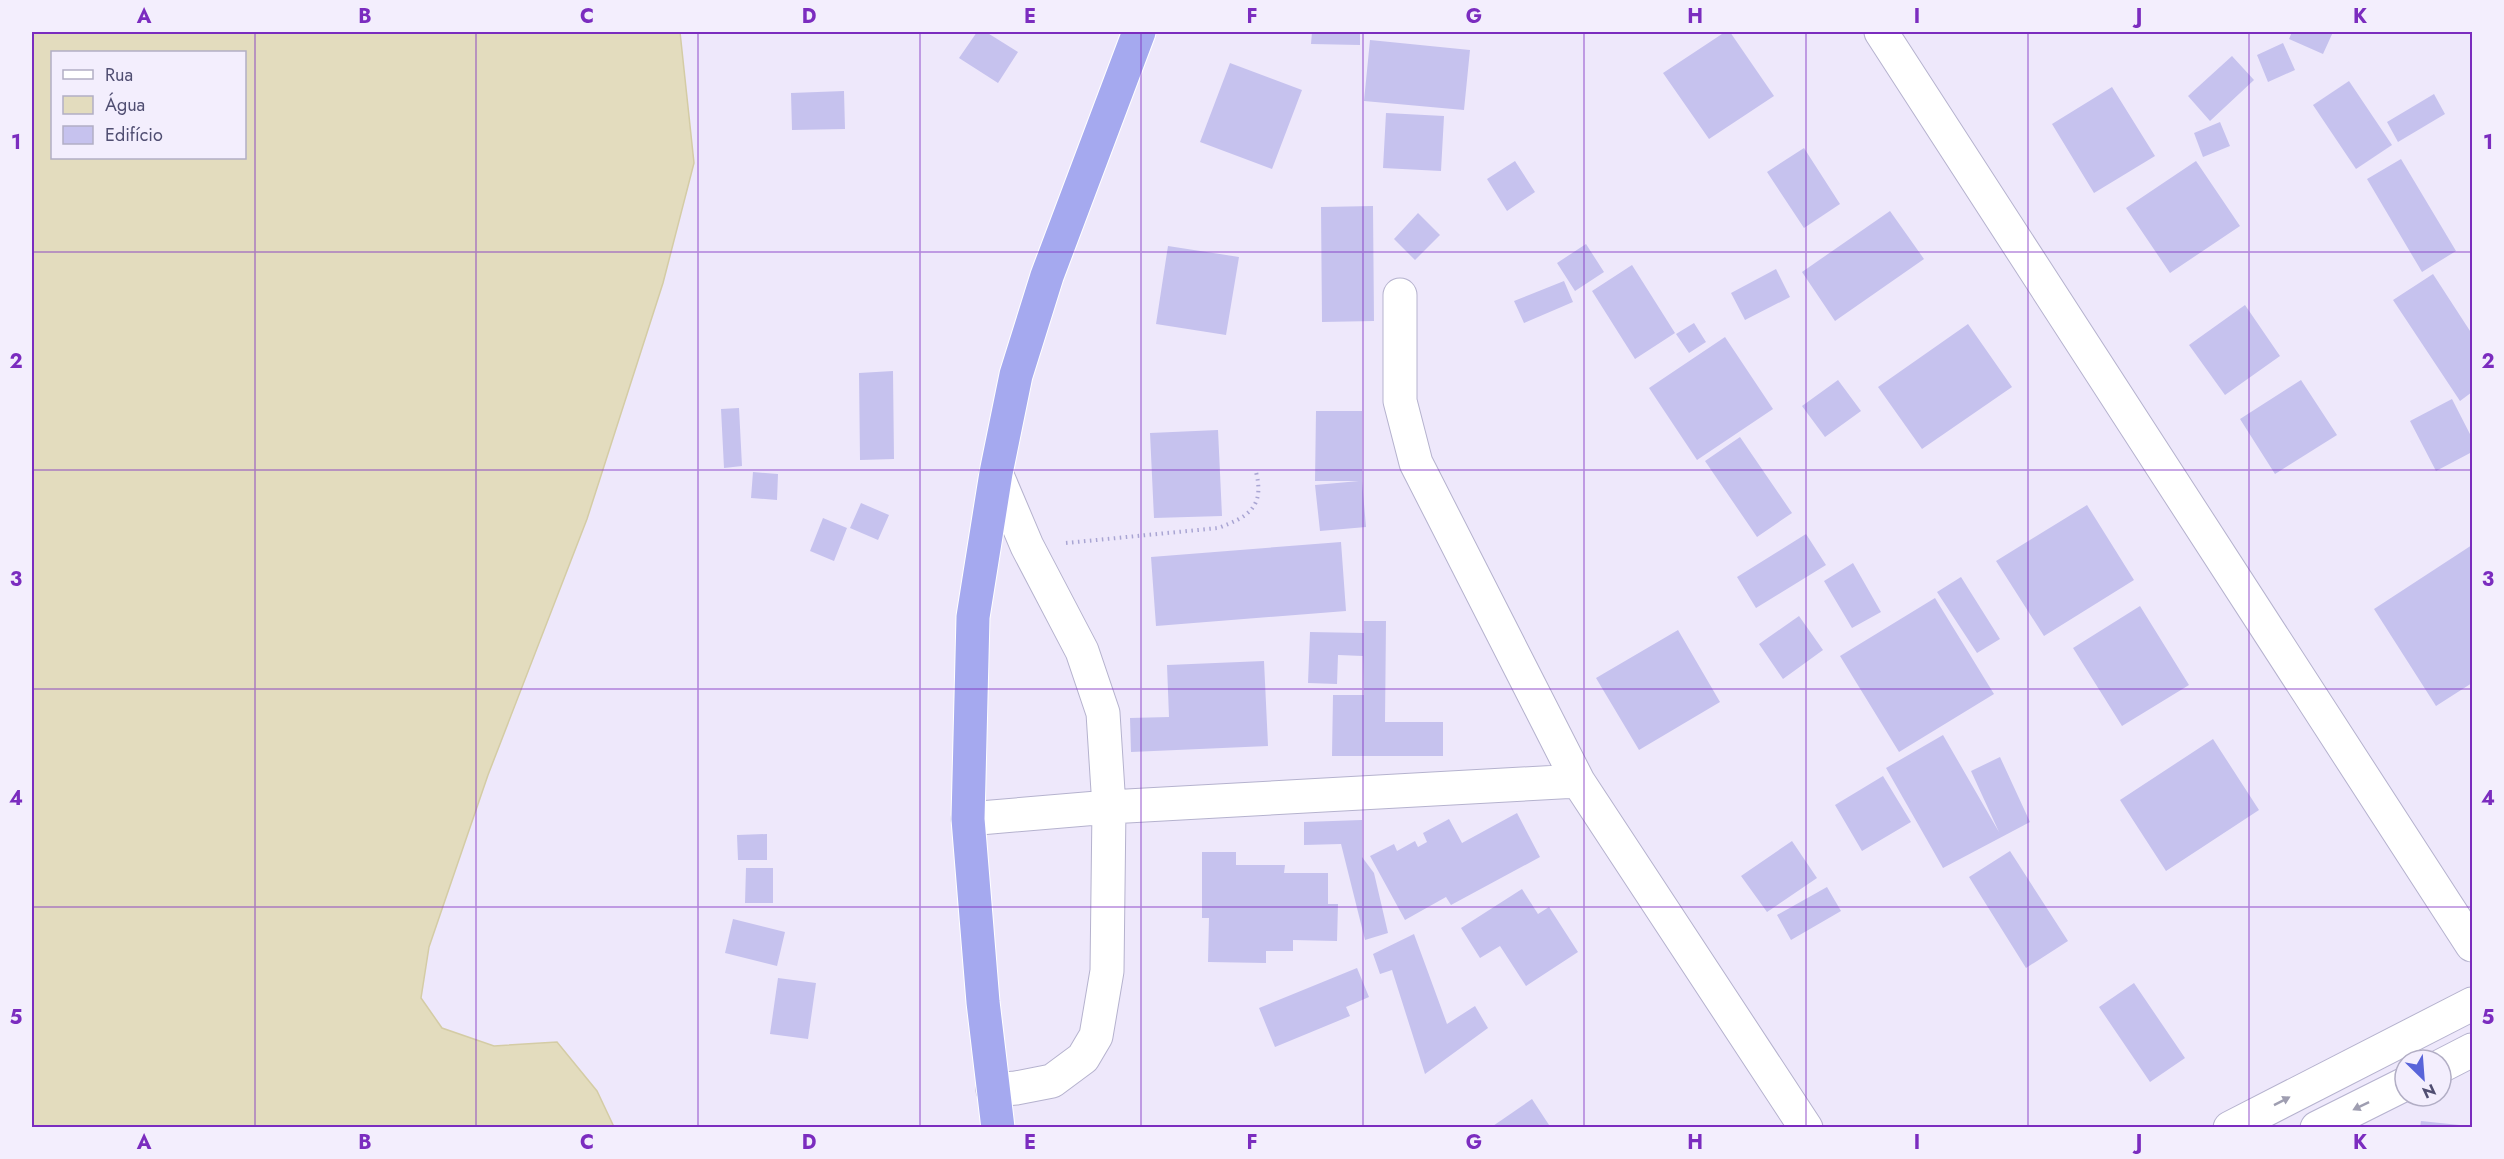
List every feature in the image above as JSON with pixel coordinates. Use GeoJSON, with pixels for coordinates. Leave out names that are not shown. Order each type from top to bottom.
{"type":"FeatureCollection","features":[{"type":"Feature","properties":{"kind":"highway"},"geometry":{"type":"LineString","coordinates":[[998,1128],[983,1002],[968,819],[973,617],[996,473],[1016,375],[1047,276],[1139,32]]}},
{"type":"Feature","properties":{"kind":"street"},"geometry":{"type":"LineString","coordinates":[[1881,32],[2472,945]]}},
{"type":"Feature","properties":{"kind":"street"},"geometry":{"type":"LineString","coordinates":[[1400,295],[1400,401],[1416,463],[1578,781],[1806,1128]]}},
{"type":"Feature","properties":{"kind":"street"},"geometry":{"type":"LineString","coordinates":[[993,1090],[1052,1081],[1083,1058],[1096,1036],[1107,971],[1109,807],[1103,713],[1082,651],[1027,546],[996,473]]}},
{"type":"Feature","properties":{"kind":"street"},"geometry":{"type":"LineString","coordinates":[[968,819],[1109,807],[1578,781]]}},
{"type":"Feature","properties":{"kind":"street"},"geometry":{"type":"LineString","coordinates":[[2230,1128],[2472,1004]]}},
{"type":"Feature","properties":{"kind":"street"},"geometry":{"type":"LineString","coordinates":[[2453,1060],[2472,1050]]}},
{"type":"Feature","properties":{"kind":"street"},"geometry":{"type":"LineString","coordinates":[[2317,1128],[2393,1090]]}},
{"type":"Feature","properties":{"kind":"path"},"geometry":{"type":"LineString","coordinates":[[1027,546],[1218,528],[1241,519],[1254,509],[1260,485],[1256,472]]}},
{"type":"Feature","properties":{"kind":"water"},"geometry":{"type":"Polygon","coordinates":[[[32,32],[680,32],[694,163],[663,283],[587,519],[488,775],[429,947],[421,998],[442,1028],[494,1046],[557,1042],[597,1091],[614,1127],[32,1127],[32,32]]]}},
{"type":"Feature","properties":{"kind":"building"},"geometry":{"type":"Polygon","coordinates":[[[977,32],[986,32],[1018,52],[998,83],[959,58],[977,32]]]}},
{"type":"Feature","properties":{"kind":"building"},"geometry":{"type":"Polygon","coordinates":[[[1312,32],[1360,32],[1360,45],[1311,44],[1312,32]]]}},
{"type":"Feature","properties":{"kind":"building"},"geometry":{"type":"Polygon","coordinates":[[[1725,32],[1730,32],[1774,96],[1709,139],[1663,73],[1725,32]]]}},
{"type":"Feature","properties":{"kind":"building"},"geometry":{"type":"Polygon","coordinates":[[[2292,32],[2333,32],[2323,54],[2289,39],[2292,32]]]}},
{"type":"Feature","properties":{"kind":"building"},"geometry":{"type":"Polygon","coordinates":[[[1370,40],[1470,50],[1464,110],[1364,101],[1370,40]]]}},
{"type":"Feature","properties":{"kind":"building"},"geometry":{"type":"Polygon","coordinates":[[[2283,43],[2295,70],[2268,82],[2257,55],[2283,43]]]}},
{"type":"Feature","properties":{"kind":"building"},"geometry":{"type":"Polygon","coordinates":[[[2232,56],[2254,80],[2210,121],[2188,96],[2232,56]]]}},
{"type":"Feature","properties":{"kind":"building"},"geometry":{"type":"Polygon","coordinates":[[[1230,63],[1302,90],[1272,169],[1200,142],[1230,63]]]}},
{"type":"Feature","properties":{"kind":"building"},"geometry":{"type":"Polygon","coordinates":[[[2349,81],[2392,145],[2356,169],[2313,105],[2349,81]]]}},
{"type":"Feature","properties":{"kind":"building"},"geometry":{"type":"Polygon","coordinates":[[[2112,87],[2155,156],[2094,193],[2052,124],[2112,87]]]}},
{"type":"Feature","properties":{"kind":"building"},"geometry":{"type":"Polygon","coordinates":[[[844,91],[845,129],[792,130],[791,93],[844,91]]]}},
{"type":"Feature","properties":{"kind":"building"},"geometry":{"type":"Polygon","coordinates":[[[2434,94],[2445,114],[2398,142],[2387,122],[2434,94]]]}},
{"type":"Feature","properties":{"kind":"building"},"geometry":{"type":"Polygon","coordinates":[[[1386,113],[1444,116],[1441,171],[1383,168],[1386,113]]]}},
{"type":"Feature","properties":{"kind":"building"},"geometry":{"type":"Polygon","coordinates":[[[2220,122],[2230,146],[2203,157],[2194,133],[2220,122]]]}},
{"type":"Feature","properties":{"kind":"building"},"geometry":{"type":"Polygon","coordinates":[[[1804,148],[1840,204],[1804,228],[1767,172],[1804,148]]]}},
{"type":"Feature","properties":{"kind":"building"},"geometry":{"type":"Polygon","coordinates":[[[2401,159],[2456,251],[2422,272],[2367,179],[2401,159]]]}},
{"type":"Feature","properties":{"kind":"building"},"geometry":{"type":"Polygon","coordinates":[[[1515,161],[1535,192],[1507,211],[1487,179],[1515,161]]]}},
{"type":"Feature","properties":{"kind":"building"},"geometry":{"type":"Polygon","coordinates":[[[2196,161],[2240,226],[2170,273],[2126,208],[2196,161]]]}},
{"type":"Feature","properties":{"kind":"building"},"geometry":{"type":"Polygon","coordinates":[[[1373,206],[1374,321],[1322,322],[1321,207],[1373,206]]]}},
{"type":"Feature","properties":{"kind":"building"},"geometry":{"type":"Polygon","coordinates":[[[1890,211],[1924,259],[1835,321],[1802,272],[1890,211]]]}},
{"type":"Feature","properties":{"kind":"building"},"geometry":{"type":"Polygon","coordinates":[[[1418,213],[1440,235],[1415,260],[1394,239],[1418,213]]]}},
{"type":"Feature","properties":{"kind":"building"},"geometry":{"type":"Polygon","coordinates":[[[1586,244],[1604,272],[1575,291],[1557,263],[1586,244]]]}},
{"type":"Feature","properties":{"kind":"building"},"geometry":{"type":"Polygon","coordinates":[[[1168,246],[1239,257],[1226,335],[1156,324],[1168,246]]]}},
{"type":"Feature","properties":{"kind":"building"},"geometry":{"type":"Polygon","coordinates":[[[1632,265],[1675,333],[1635,359],[1592,291],[1632,265]]]}},
{"type":"Feature","properties":{"kind":"building"},"geometry":{"type":"Polygon","coordinates":[[[1776,269],[1790,297],[1745,320],[1731,293],[1776,269]]]}},
{"type":"Feature","properties":{"kind":"building"},"geometry":{"type":"Polygon","coordinates":[[[2433,274],[2472,334],[2472,392],[2460,401],[2393,300],[2433,274]]]}},
{"type":"Feature","properties":{"kind":"building"},"geometry":{"type":"Polygon","coordinates":[[[1564,281],[1573,302],[1524,323],[1514,301],[1564,281]]]}},
{"type":"Feature","properties":{"kind":"building"},"geometry":{"type":"Polygon","coordinates":[[[2245,305],[2280,356],[2225,395],[2189,345],[2245,305]]]}},
{"type":"Feature","properties":{"kind":"building"},"geometry":{"type":"Polygon","coordinates":[[[1694,323],[1706,342],[1689,353],[1676,334],[1694,323]]]}},
{"type":"Feature","properties":{"kind":"building"},"geometry":{"type":"Polygon","coordinates":[[[1968,324],[2012,387],[1922,449],[1878,387],[1968,324]]]}},
{"type":"Feature","properties":{"kind":"building"},"geometry":{"type":"Polygon","coordinates":[[[1725,337],[1773,409],[1697,460],[1649,388],[1725,337]]]}},
{"type":"Feature","properties":{"kind":"building"},"geometry":{"type":"Polygon","coordinates":[[[893,371],[894,459],[860,460],[859,373],[893,371]]]}},
{"type":"Feature","properties":{"kind":"building"},"geometry":{"type":"Polygon","coordinates":[[[1838,380],[1861,411],[1825,437],[1802,406],[1838,380]]]}},
{"type":"Feature","properties":{"kind":"building"},"geometry":{"type":"Polygon","coordinates":[[[2301,380],[2337,435],[2275,474],[2240,419],[2301,380]]]}},
{"type":"Feature","properties":{"kind":"building"},"geometry":{"type":"Polygon","coordinates":[[[2452,399],[2472,438],[2472,452],[2436,471],[2410,421],[2452,399]]]}},
{"type":"Feature","properties":{"kind":"building"},"geometry":{"type":"Polygon","coordinates":[[[739,408],[742,466],[724,468],[721,409],[739,408]]]}},
{"type":"Feature","properties":{"kind":"building"},"geometry":{"type":"Polygon","coordinates":[[[1316,411],[1362,411],[1362,481],[1366,527],[1320,531],[1315,485],[1359,481],[1315,481],[1316,411]]]}},
{"type":"Feature","properties":{"kind":"building"},"geometry":{"type":"Polygon","coordinates":[[[1218,430],[1222,516],[1154,518],[1150,433],[1218,430]]]}},
{"type":"Feature","properties":{"kind":"building"},"geometry":{"type":"Polygon","coordinates":[[[1740,437],[1792,513],[1757,537],[1705,461],[1740,437]]]}},
{"type":"Feature","properties":{"kind":"building"},"geometry":{"type":"Polygon","coordinates":[[[753,472],[778,474],[777,500],[751,498],[753,472]]]}},
{"type":"Feature","properties":{"kind":"building"},"geometry":{"type":"Polygon","coordinates":[[[861,503],[889,515],[878,540],[850,528],[861,503]]]}},
{"type":"Feature","properties":{"kind":"building"},"geometry":{"type":"Polygon","coordinates":[[[2087,505],[2134,580],[2044,636],[1996,561],[2087,505]]]}},
{"type":"Feature","properties":{"kind":"building"},"geometry":{"type":"Polygon","coordinates":[[[823,518],[847,528],[834,561],[810,551],[823,518]]]}},
{"type":"Feature","properties":{"kind":"building"},"geometry":{"type":"Polygon","coordinates":[[[1806,534],[1826,565],[1756,608],[1737,577],[1806,534]]]}},
{"type":"Feature","properties":{"kind":"building"},"geometry":{"type":"Polygon","coordinates":[[[1341,542],[1346,611],[1156,626],[1151,557],[1341,542]]]}},
{"type":"Feature","properties":{"kind":"building"},"geometry":{"type":"Polygon","coordinates":[[[2472,545],[2472,683],[2436,706],[2374,609],[2472,545]]]}},
{"type":"Feature","properties":{"kind":"building"},"geometry":{"type":"Polygon","coordinates":[[[1853,563],[1881,612],[1852,628],[1824,581],[1853,563]]]}},
{"type":"Feature","properties":{"kind":"building"},"geometry":{"type":"Polygon","coordinates":[[[1961,577],[2000,639],[1977,653],[1937,592],[1961,577]]]}},
{"type":"Feature","properties":{"kind":"building"},"geometry":{"type":"Polygon","coordinates":[[[1935,598],[1994,694],[1899,752],[1840,656],[1935,598]]]}},
{"type":"Feature","properties":{"kind":"building"},"geometry":{"type":"Polygon","coordinates":[[[2140,606],[2189,685],[2122,726],[2073,648],[2140,606]]]}},
{"type":"Feature","properties":{"kind":"building"},"geometry":{"type":"Polygon","coordinates":[[[1799,616],[1823,650],[1783,679],[1759,644],[1799,616]]]}},
{"type":"Feature","properties":{"kind":"building"},"geometry":{"type":"Polygon","coordinates":[[[1364,621],[1386,621],[1385,722],[1443,722],[1443,756],[1332,756],[1333,695],[1364,695],[1363,656],[1338,655],[1337,684],[1308,683],[1310,632],[1364,633],[1364,621]]]}},
{"type":"Feature","properties":{"kind":"building"},"geometry":{"type":"Polygon","coordinates":[[[1678,630],[1720,702],[1639,750],[1596,678],[1678,630]]]}},
{"type":"Feature","properties":{"kind":"building"},"geometry":{"type":"Polygon","coordinates":[[[1264,661],[1268,746],[1131,752],[1130,718],[1169,717],[1167,665],[1264,661]]]}},
{"type":"Feature","properties":{"kind":"building"},"geometry":{"type":"Polygon","coordinates":[[[1943,735],[1999,832],[1971,771],[2000,757],[2030,822],[1943,868],[1886,768],[1943,735]]]}},
{"type":"Feature","properties":{"kind":"building"},"geometry":{"type":"Polygon","coordinates":[[[2213,739],[2259,810],[2166,871],[2120,800],[2213,739]]]}},
{"type":"Feature","properties":{"kind":"building"},"geometry":{"type":"Polygon","coordinates":[[[1883,776],[1911,822],[1862,851],[1835,805],[1883,776]]]}},
{"type":"Feature","properties":{"kind":"building"},"geometry":{"type":"Polygon","coordinates":[[[1517,813],[1540,857],[1451,905],[1446,897],[1405,920],[1370,856],[1394,844],[1397,851],[1415,841],[1418,847],[1427,842],[1423,833],[1449,819],[1462,843],[1517,813]]]}},
{"type":"Feature","properties":{"kind":"building"},"geometry":{"type":"Polygon","coordinates":[[[1362,820],[1362,857],[1374,873],[1388,933],[1365,940],[1341,844],[1304,845],[1304,822],[1362,820]]]}},
{"type":"Feature","properties":{"kind":"building"},"geometry":{"type":"Polygon","coordinates":[[[767,834],[767,860],[738,860],[737,835],[767,834]]]}},
{"type":"Feature","properties":{"kind":"building"},"geometry":{"type":"Polygon","coordinates":[[[1792,841],[1817,878],[1767,912],[1741,876],[1792,841]]]}},
{"type":"Feature","properties":{"kind":"building"},"geometry":{"type":"Polygon","coordinates":[[[2010,851],[2068,941],[2026,968],[1969,877],[2010,851]]]}},
{"type":"Feature","properties":{"kind":"building"},"geometry":{"type":"Polygon","coordinates":[[[1202,852],[1236,852],[1236,865],[1285,865],[1284,873],[1328,873],[1328,904],[1338,904],[1337,941],[1293,940],[1293,951],[1266,951],[1266,963],[1208,962],[1209,918],[1202,918],[1202,852]]]}},
{"type":"Feature","properties":{"kind":"building"},"geometry":{"type":"Polygon","coordinates":[[[746,868],[773,868],[773,903],[745,903],[746,868]]]}},
{"type":"Feature","properties":{"kind":"building"},"geometry":{"type":"Polygon","coordinates":[[[1827,887],[1841,911],[1791,940],[1777,915],[1827,887]]]}},
{"type":"Feature","properties":{"kind":"building"},"geometry":{"type":"Polygon","coordinates":[[[1522,889],[1538,914],[1549,907],[1578,952],[1526,986],[1500,946],[1480,958],[1461,928],[1522,889]]]}},
{"type":"Feature","properties":{"kind":"building"},"geometry":{"type":"Polygon","coordinates":[[[733,919],[785,932],[777,966],[725,953],[733,919]]]}},
{"type":"Feature","properties":{"kind":"building"},"geometry":{"type":"Polygon","coordinates":[[[1414,934],[1447,1024],[1475,1006],[1488,1028],[1425,1074],[1392,970],[1380,974],[1373,954],[1414,934]]]}},
{"type":"Feature","properties":{"kind":"building"},"geometry":{"type":"Polygon","coordinates":[[[1357,968],[1369,997],[1346,1007],[1350,1016],[1275,1047],[1259,1008],[1357,968]]]}},
{"type":"Feature","properties":{"kind":"building"},"geometry":{"type":"Polygon","coordinates":[[[778,978],[816,983],[808,1039],[770,1034],[778,978]]]}},
{"type":"Feature","properties":{"kind":"building"},"geometry":{"type":"Polygon","coordinates":[[[2134,983],[2185,1058],[2150,1082],[2099,1007],[2134,983]]]}},
{"type":"Feature","properties":{"kind":"building"},"geometry":{"type":"Polygon","coordinates":[[[1532,1099],[1551,1128],[1490,1128],[1532,1099]]]}},
{"type":"Feature","properties":{"kind":"building"},"geometry":{"type":"Polygon","coordinates":[[[2421,1121],[2469,1126],[2469,1128],[2420,1128],[2421,1121]]]}}]}
